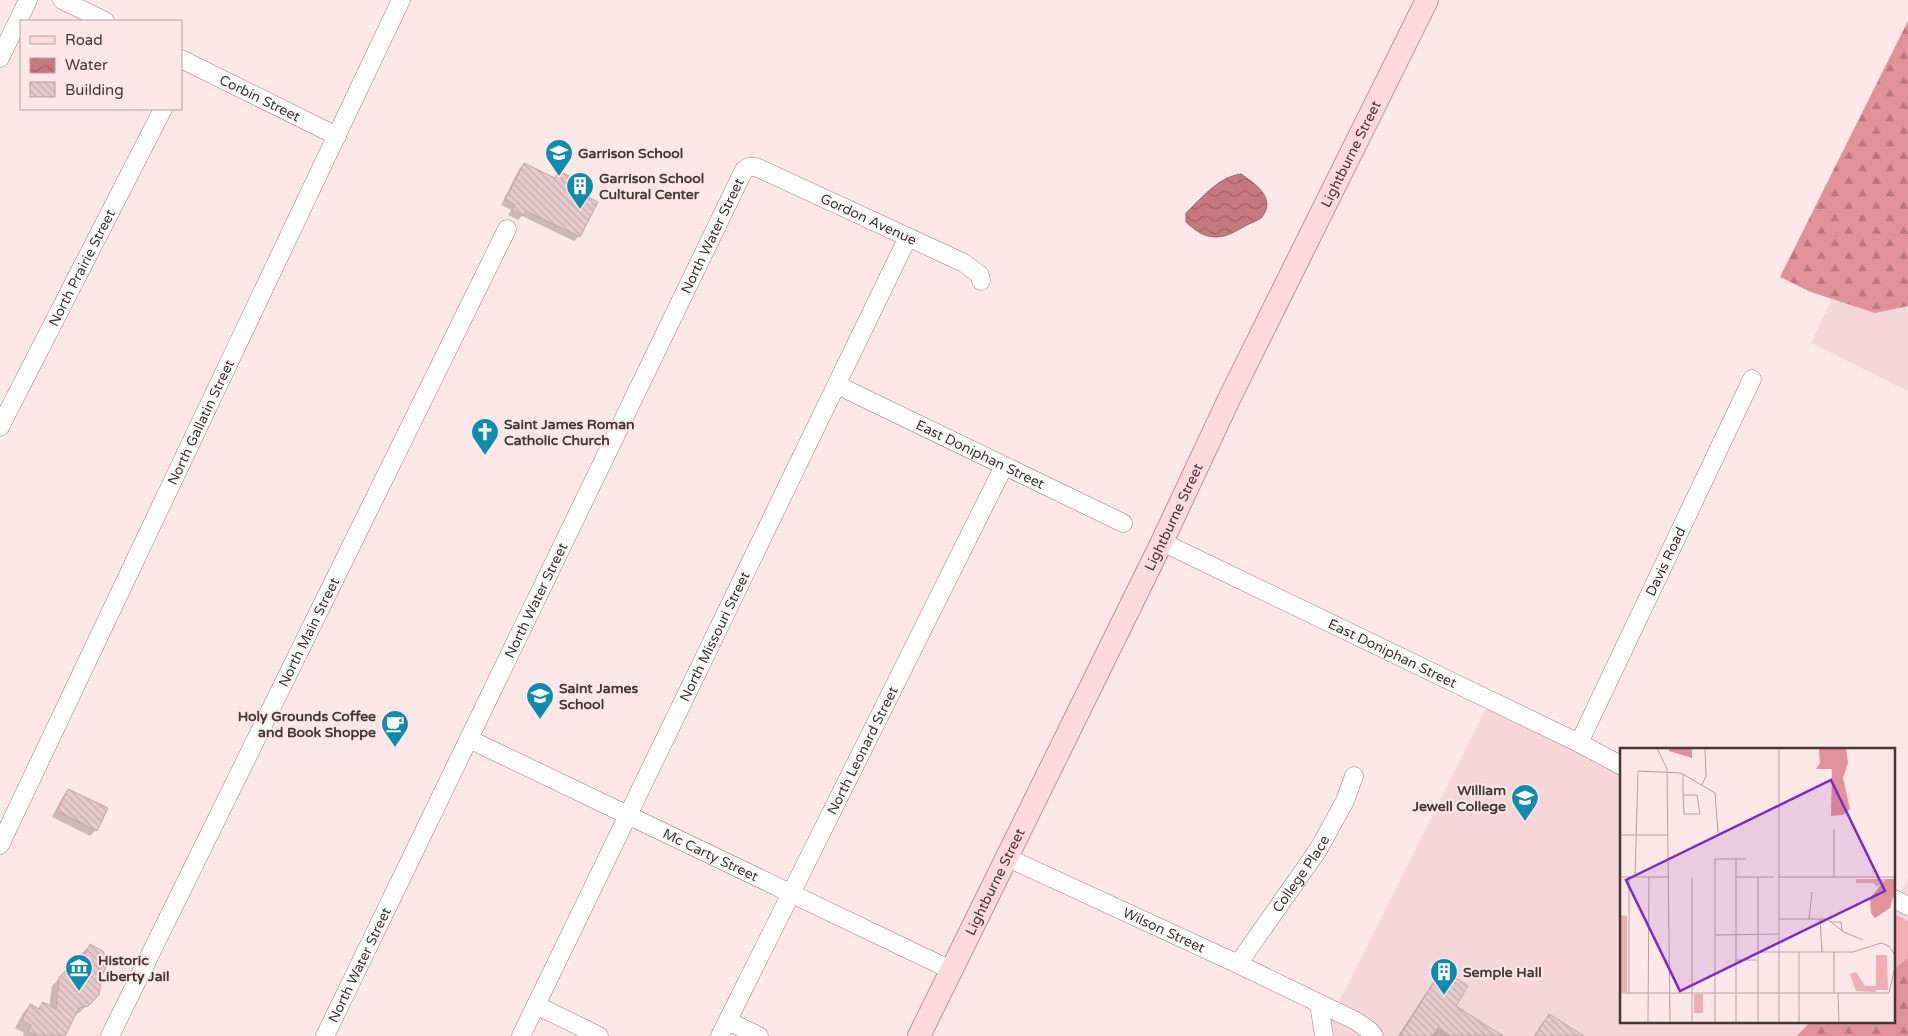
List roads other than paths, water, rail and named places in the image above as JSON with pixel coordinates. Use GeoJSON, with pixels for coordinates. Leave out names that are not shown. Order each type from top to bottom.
{"type":"FeatureCollection","features":[{"type":"Feature","properties":{"kind":"main road","name":"Lightburne Street"},"geometry":{"type":"LineString","coordinates":[[919,1036],[1162,542],[1230,397],[1427,0]]}},
{"type":"Feature","properties":{"kind":"street"},"geometry":{"type":"LineString","coordinates":[[0,58],[28,0]]}},
{"type":"Feature","properties":{"kind":"street"},"geometry":{"type":"LineString","coordinates":[[62,0],[87,5],[104,20]]}},
{"type":"Feature","properties":{"kind":"street","name":"North Gallatin Street"},"geometry":{"type":"LineString","coordinates":[[0,845],[401,0]]}},
{"type":"Feature","properties":{"kind":"street","name":"Corbin Street"},"geometry":{"type":"LineString","coordinates":[[183,65],[337,136]]}},
{"type":"Feature","properties":{"kind":"street","name":"North Prairie Street"},"geometry":{"type":"LineString","coordinates":[[0,428],[162,110]]}},
{"type":"Feature","properties":{"kind":"street","name":"Gordon Avenue"},"geometry":{"type":"LineString","coordinates":[[748,166],[756,167],[964,263],[980,276],[982,281]]}},
{"type":"Feature","properties":{"kind":"street","name":"North Water Street"},"geometry":{"type":"LineString","coordinates":[[325,1036],[675,316],[742,174],[748,166]]}},
{"type":"Feature","properties":{"kind":"street","name":"North Main Street"},"geometry":{"type":"LineString","coordinates":[[110,1036],[507,229]]}},
{"type":"Feature","properties":{"kind":"street","name":"North Missouri Street"},"geometry":{"type":"LineString","coordinates":[[521,1036],[838,385],[908,237]]}},
{"type":"Feature","properties":{"kind":"street","name":"Davis Road"},"geometry":{"type":"LineString","coordinates":[[1579,743],[1752,379]]}},
{"type":"Feature","properties":{"kind":"street","name":"East Doniphan Street"},"geometry":{"type":"LineString","coordinates":[[838,385],[1123,523]]}},
{"type":"Feature","properties":{"kind":"street","name":"North Leonard Street"},"geometry":{"type":"LineString","coordinates":[[724,1028],[1004,466]]}},
{"type":"Feature","properties":{"kind":"street","name":"East Doniphan Street"},"geometry":{"type":"LineString","coordinates":[[1162,542],[1579,743],[1620,765]]}},
{"type":"Feature","properties":{"kind":"street","name":"Mc Carty Street"},"geometry":{"type":"LineString","coordinates":[[469,739],[951,970]]}},
{"type":"Feature","properties":{"kind":"street","name":"College Place"},"geometry":{"type":"LineString","coordinates":[[1238,964],[1318,850],[1345,802],[1354,776]]}},
{"type":"Feature","properties":{"kind":"street","name":"Wilson Street"},"geometry":{"type":"LineString","coordinates":[[1006,857],[1238,964],[1356,1022],[1374,1036]]}},
{"type":"Feature","properties":{"kind":"street"},"geometry":{"type":"LineString","coordinates":[[1896,900],[1908,906]]}},
{"type":"Feature","properties":{"kind":"street"},"geometry":{"type":"LineString","coordinates":[[1319,1004],[1324,1036]]}},
{"type":"Feature","properties":{"kind":"street"},"geometry":{"type":"LineString","coordinates":[[536,1005],[599,1036]]}},
{"type":"Feature","properties":{"kind":"street"},"geometry":{"type":"LineString","coordinates":[[724,1028],[759,1036]]}},
{"type":"Feature","properties":{"kind":"water"},"geometry":{"type":"Polygon","coordinates":[[[1241,174],[1252,182],[1265,197],[1267,204],[1262,217],[1231,233],[1216,237],[1203,234],[1186,222],[1186,213],[1211,189],[1225,179],[1241,174]]]}},
{"type":"Feature","properties":{"kind":"place","name":"Garrison School"},"geometry":{"type":"Point","coordinates":[559,177]}},
{"type":"Feature","properties":{"kind":"place","name":"Garrison School Cultural Center"},"geometry":{"type":"Point","coordinates":[580,210]}},
{"type":"Feature","properties":{"kind":"place","name":"Saint James Roman Catholic Church"},"geometry":{"type":"Point","coordinates":[485,456]}},
{"type":"Feature","properties":{"kind":"place","name":"Saint James School"},"geometry":{"type":"Point","coordinates":[540,720]}},
{"type":"Feature","properties":{"kind":"place","name":"Holy Grounds Coffee and Book Shoppe"},"geometry":{"type":"Point","coordinates":[395,748]}},
{"type":"Feature","properties":{"kind":"place","name":"William Jewell College"},"geometry":{"type":"Point","coordinates":[1525,822]}},
{"type":"Feature","properties":{"kind":"place","name":"Historic Liberty Jail"},"geometry":{"type":"Point","coordinates":[79,992]}},
{"type":"Feature","properties":{"kind":"place","name":"Semple Hall"},"geometry":{"type":"Point","coordinates":[1444,996]}}]}
